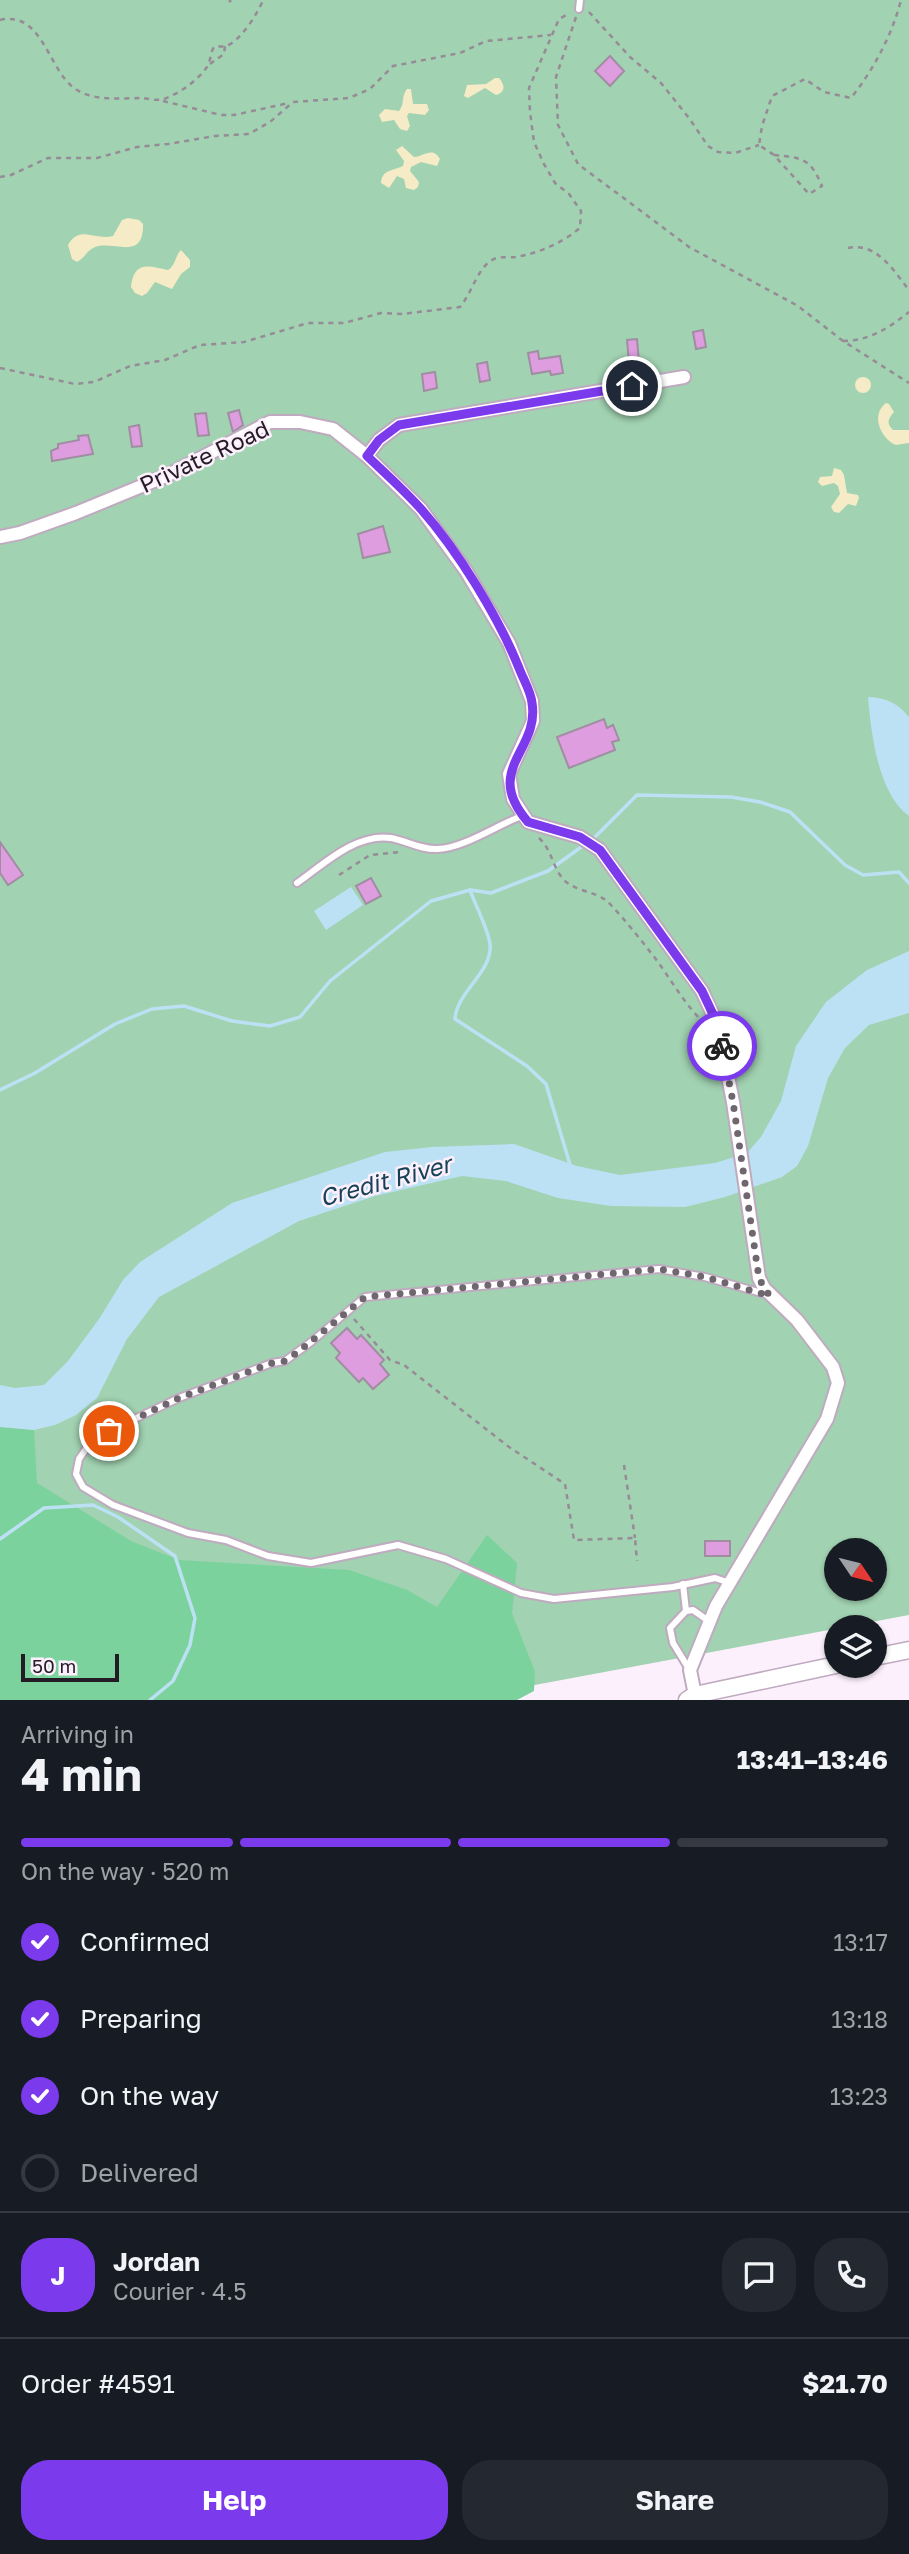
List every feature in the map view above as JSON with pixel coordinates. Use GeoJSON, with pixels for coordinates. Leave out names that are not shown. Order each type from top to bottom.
{"type":"FeatureCollection","features":[{"type":"Feature","properties":{"kind":"street"},"geometry":{"type":"LineString","coordinates":[[367,456],[379,440],[399,425],[684,377]]}},
{"type":"Feature","properties":{"kind":"street","name":"Private Road"},"geometry":{"type":"LineString","coordinates":[[0,537],[20,533],[76,513],[166,476],[270,422],[300,422],[333,429],[367,456],[421,509],[466,571],[509,643],[532,701],[533,721],[509,774],[513,799],[522,816]]}},
{"type":"Feature","properties":{"kind":"street"},"geometry":{"type":"LineString","coordinates":[[522,816],[528,822],[580,837],[600,850],[702,991],[718,1025],[733,1102],[759,1278],[770,1296],[797,1320],[833,1367],[838,1383],[827,1419],[730,1583],[710,1622],[690,1670],[691,1698],[824,1668]]}},
{"type":"Feature","properties":{"kind":"street"},"geometry":{"type":"LineString","coordinates":[[887,1655],[909,1650]]}},
{"type":"Feature","properties":{"kind":"lane"},"geometry":{"type":"LineString","coordinates":[[579,9],[580,0]]}},
{"type":"Feature","properties":{"kind":"lane"},"geometry":{"type":"LineString","coordinates":[[296,883],[361,840],[391,838],[422,848],[438,849],[455,846],[522,816]]}},
{"type":"Feature","properties":{"kind":"lane"},"geometry":{"type":"LineString","coordinates":[[730,1583],[715,1578],[673,1587],[554,1599],[521,1593],[446,1559],[398,1545],[311,1563],[268,1556],[226,1540],[188,1533],[113,1505],[83,1487],[76,1474],[79,1459],[88,1446],[109,1431],[179,1398],[272,1363],[285,1361],[365,1297],[659,1269],[705,1277],[770,1296]]}},
{"type":"Feature","properties":{"kind":"lane"},"geometry":{"type":"LineString","coordinates":[[683,1584],[687,1611]]}},
{"type":"Feature","properties":{"kind":"lane"},"geometry":{"type":"LineString","coordinates":[[690,1670],[673,1643],[670,1628],[687,1611],[693,1610],[710,1622]]}},
{"type":"Feature","properties":{"kind":"path"},"geometry":{"type":"LineString","coordinates":[[208,66],[214,47],[225,46],[247,27],[263,0]]}},
{"type":"Feature","properties":{"kind":"path"},"geometry":{"type":"LineString","coordinates":[[759,145],[772,96],[805,79],[824,92],[851,98],[867,77],[893,30],[901,0]]}},
{"type":"Feature","properties":{"kind":"path"},"geometry":{"type":"LineString","coordinates":[[579,9],[556,76],[558,125],[578,164],[689,247],[799,306],[843,341],[909,383]]}},
{"type":"Feature","properties":{"kind":"path"},"geometry":{"type":"LineString","coordinates":[[0,368],[75,384],[94,382],[130,366],[165,360],[200,345],[244,342],[308,323],[344,323],[381,313],[402,314],[460,307],[484,267],[495,258],[536,252],[565,240],[580,228],[582,211],[569,194],[555,183],[534,142],[529,88],[559,19],[579,9],[590,12],[631,57],[661,83],[708,146],[718,152],[735,153],[759,145]]}},
{"type":"Feature","properties":{"kind":"path"},"geometry":{"type":"LineString","coordinates":[[0,20],[9,18],[19,21],[33,30],[43,42],[62,78],[80,92],[106,98],[161,100],[210,114],[225,115],[293,102],[349,99],[370,89],[393,66],[460,53],[486,41],[551,35]]}},
{"type":"Feature","properties":{"kind":"path"},"geometry":{"type":"LineString","coordinates":[[161,100],[185,88],[224,54],[225,46]]}},
{"type":"Feature","properties":{"kind":"path"},"geometry":{"type":"LineString","coordinates":[[0,177],[11,176],[48,158],[97,158],[137,147],[249,134],[270,122],[293,102]]}},
{"type":"Feature","properties":{"kind":"path"},"geometry":{"type":"LineString","coordinates":[[759,145],[774,155],[809,194],[822,186],[814,168],[801,158],[774,155]]}},
{"type":"Feature","properties":{"kind":"path"},"geometry":{"type":"LineString","coordinates":[[848,248],[862,247],[873,251],[909,290]]}},
{"type":"Feature","properties":{"kind":"path"},"geometry":{"type":"LineString","coordinates":[[843,341],[874,335],[909,312]]}},
{"type":"Feature","properties":{"kind":"path"},"geometry":{"type":"LineString","coordinates":[[536,836],[548,846],[564,880],[571,886],[595,893],[607,901],[656,959],[689,1007],[704,1023]]}},
{"type":"Feature","properties":{"kind":"path"},"geometry":{"type":"LineString","coordinates":[[339,875],[370,855],[407,852]]}},
{"type":"Feature","properties":{"kind":"path"},"geometry":{"type":"LineString","coordinates":[[347,1311],[390,1360],[404,1365],[509,1447],[565,1484],[574,1540],[635,1538]]}},
{"type":"Feature","properties":{"kind":"path"},"geometry":{"type":"LineString","coordinates":[[624,1465],[637,1561]]}},
{"type":"Feature","properties":{"kind":"green space"},"geometry":{"type":"Polygon","coordinates":[[[0,0],[909,0],[909,1615],[887,1619],[887,1615],[824,1615],[824,1631],[455,1700],[0,1700],[0,0]]]}},
{"type":"Feature","properties":{"kind":"green space"},"geometry":{"type":"Polygon","coordinates":[[[0,1427],[34,1430],[37,1483],[131,1541],[179,1560],[349,1570],[407,1590],[437,1607],[487,1535],[517,1563],[512,1613],[535,1672],[534,1691],[517,1700],[0,1700],[0,1427]]]}},
{"type":"Feature","properties":{"kind":"sand"},"geometry":{"type":"Polygon","coordinates":[[[499,78],[503,86],[499,94],[496,95],[485,88],[468,98],[464,96],[467,85],[486,84],[499,78]]]}},
{"type":"Feature","properties":{"kind":"sand"},"geometry":{"type":"Polygon","coordinates":[[[407,89],[411,89],[413,104],[427,104],[429,110],[425,115],[409,113],[407,116],[410,126],[407,131],[400,129],[394,120],[382,122],[379,115],[385,109],[399,111],[407,89]]]}},
{"type":"Feature","properties":{"kind":"sand"},"geometry":{"type":"Polygon","coordinates":[[[402,146],[414,157],[431,152],[440,159],[437,166],[421,162],[411,167],[410,171],[419,182],[414,190],[406,188],[404,179],[397,176],[389,188],[381,183],[383,175],[403,166],[404,161],[396,150],[402,146]]]}},
{"type":"Feature","properties":{"kind":"sand"},"geometry":{"type":"Polygon","coordinates":[[[122,220],[139,220],[143,224],[139,243],[127,247],[95,247],[77,262],[72,259],[68,245],[77,235],[113,236],[122,220]]]}},
{"type":"Feature","properties":{"kind":"sand"},"geometry":{"type":"Polygon","coordinates":[[[181,250],[190,260],[190,267],[181,274],[172,289],[155,282],[142,296],[135,293],[131,287],[135,272],[144,267],[168,270],[181,250]]]}},
{"type":"Feature","properties":{"kind":"sand"},"geometry":{"type":"Polygon","coordinates":[[[860,377],[866,377],[871,385],[869,391],[860,393],[855,388],[855,382],[860,377]]]}},
{"type":"Feature","properties":{"kind":"sand"},"geometry":{"type":"Polygon","coordinates":[[[886,403],[894,412],[889,419],[889,425],[893,430],[909,430],[909,443],[896,445],[882,432],[878,420],[881,408],[886,403]]]}},
{"type":"Feature","properties":{"kind":"sand"},"geometry":{"type":"Polygon","coordinates":[[[834,468],[841,470],[844,475],[847,493],[858,495],[859,498],[856,506],[848,504],[839,513],[834,512],[831,507],[840,494],[838,486],[834,483],[822,486],[818,482],[820,477],[832,476],[834,468]]]}},
{"type":"Feature","properties":{"kind":"water"},"geometry":{"type":"Polygon","coordinates":[[[868,697],[891,702],[909,717],[909,816],[898,806],[883,778],[874,745],[868,697]]]}},
{"type":"Feature","properties":{"kind":"water"},"geometry":{"type":"Polygon","coordinates":[[[351,887],[363,905],[326,930],[314,911],[351,887]]]}},
{"type":"Feature","properties":{"kind":"water","name":"Credit River"},"geometry":{"type":"Polygon","coordinates":[[[909,951],[909,1013],[869,1025],[845,1048],[828,1078],[808,1146],[797,1166],[782,1177],[725,1197],[685,1207],[611,1206],[558,1198],[506,1181],[462,1176],[375,1196],[299,1221],[159,1297],[127,1339],[97,1398],[76,1415],[55,1425],[34,1430],[0,1427],[0,1385],[15,1388],[44,1385],[68,1361],[123,1280],[140,1262],[232,1203],[385,1152],[432,1147],[514,1144],[577,1166],[620,1175],[715,1163],[747,1153],[761,1137],[781,1101],[796,1046],[826,1002],[867,970],[909,951]]]}},
{"type":"Feature","properties":{"kind":"building"},"geometry":{"type":"Polygon","coordinates":[[[610,56],[624,71],[610,86],[595,71],[610,56]]]}},
{"type":"Feature","properties":{"kind":"building"},"geometry":{"type":"Polygon","coordinates":[[[703,330],[706,347],[696,349],[693,332],[703,330]]]}},
{"type":"Feature","properties":{"kind":"building"},"geometry":{"type":"Polygon","coordinates":[[[637,339],[639,362],[629,363],[627,340],[637,339]]]}},
{"type":"Feature","properties":{"kind":"building"},"geometry":{"type":"Polygon","coordinates":[[[538,351],[539,359],[560,356],[563,373],[551,375],[550,371],[532,374],[528,353],[538,351]]]}},
{"type":"Feature","properties":{"kind":"building"},"geometry":{"type":"Polygon","coordinates":[[[487,362],[490,380],[480,382],[477,364],[487,362]]]}},
{"type":"Feature","properties":{"kind":"building"},"geometry":{"type":"Polygon","coordinates":[[[435,372],[437,388],[424,391],[422,374],[435,372]]]}},
{"type":"Feature","properties":{"kind":"building"},"geometry":{"type":"Polygon","coordinates":[[[239,410],[243,425],[233,432],[228,413],[239,410]]]}},
{"type":"Feature","properties":{"kind":"building"},"geometry":{"type":"Polygon","coordinates":[[[206,413],[209,435],[198,436],[195,414],[206,413]]]}},
{"type":"Feature","properties":{"kind":"building"},"geometry":{"type":"Polygon","coordinates":[[[139,425],[142,446],[132,447],[129,427],[139,425]]]}},
{"type":"Feature","properties":{"kind":"building"},"geometry":{"type":"Polygon","coordinates":[[[88,435],[93,454],[52,461],[51,451],[58,448],[58,444],[79,440],[78,436],[88,435]]]}},
{"type":"Feature","properties":{"kind":"building"},"geometry":{"type":"Polygon","coordinates":[[[383,526],[390,552],[363,558],[358,534],[383,526]]]}},
{"type":"Feature","properties":{"kind":"building"},"geometry":{"type":"Polygon","coordinates":[[[604,719],[607,728],[613,725],[619,740],[612,742],[615,750],[569,768],[557,737],[604,719]]]}},
{"type":"Feature","properties":{"kind":"building"},"geometry":{"type":"Polygon","coordinates":[[[0,842],[23,875],[8,885],[0,873],[0,842]]]}},
{"type":"Feature","properties":{"kind":"building"},"geometry":{"type":"Polygon","coordinates":[[[371,878],[381,896],[366,904],[356,886],[371,878]]]}},
{"type":"Feature","properties":{"kind":"building"},"geometry":{"type":"Polygon","coordinates":[[[347,1328],[357,1339],[361,1335],[384,1360],[380,1364],[389,1375],[373,1389],[363,1378],[359,1382],[336,1358],[340,1353],[331,1343],[347,1328]]]}},
{"type":"Feature","properties":{"kind":"building"},"geometry":{"type":"Polygon","coordinates":[[[705,1541],[730,1541],[730,1556],[705,1556],[705,1541]]]}},
{"type":"Feature","properties":{"kind":"waterway"},"geometry":{"type":"LineString","coordinates":[[0,1090],[35,1073],[115,1024],[152,1009],[184,1006],[232,1021],[270,1026],[300,1017],[330,981],[431,901],[470,890],[491,893],[548,871],[595,837],[637,795],[731,797],[760,802],[790,812],[845,865],[863,875],[899,872],[909,883]]}},
{"type":"Feature","properties":{"kind":"waterway"},"geometry":{"type":"LineString","coordinates":[[470,890],[486,930],[490,944],[489,954],[481,973],[462,999],[455,1019],[527,1066],[546,1084],[571,1168]]}},
{"type":"Feature","properties":{"kind":"waterway"},"geometry":{"type":"LineString","coordinates":[[0,1539],[44,1508],[93,1505],[118,1517],[175,1556],[195,1618],[190,1645],[173,1681],[150,1700]]}},
{"type":"Feature","properties":{"kind":"way so far"},"geometry":{"type":"LineString","coordinates":[[109,1431],[179,1398],[272,1363],[285,1361],[365,1297],[659,1269],[705,1277],[770,1296],[759,1278],[722,1046]]}},
{"type":"Feature","properties":{"kind":"route"},"geometry":{"type":"LineString","coordinates":[[632,386],[399,425],[379,440],[367,456],[421,509],[466,571],[509,643],[532,701],[533,721],[509,774],[513,799],[522,816],[528,822],[580,837],[600,850],[702,991],[718,1025],[722,1046]]}}]}
